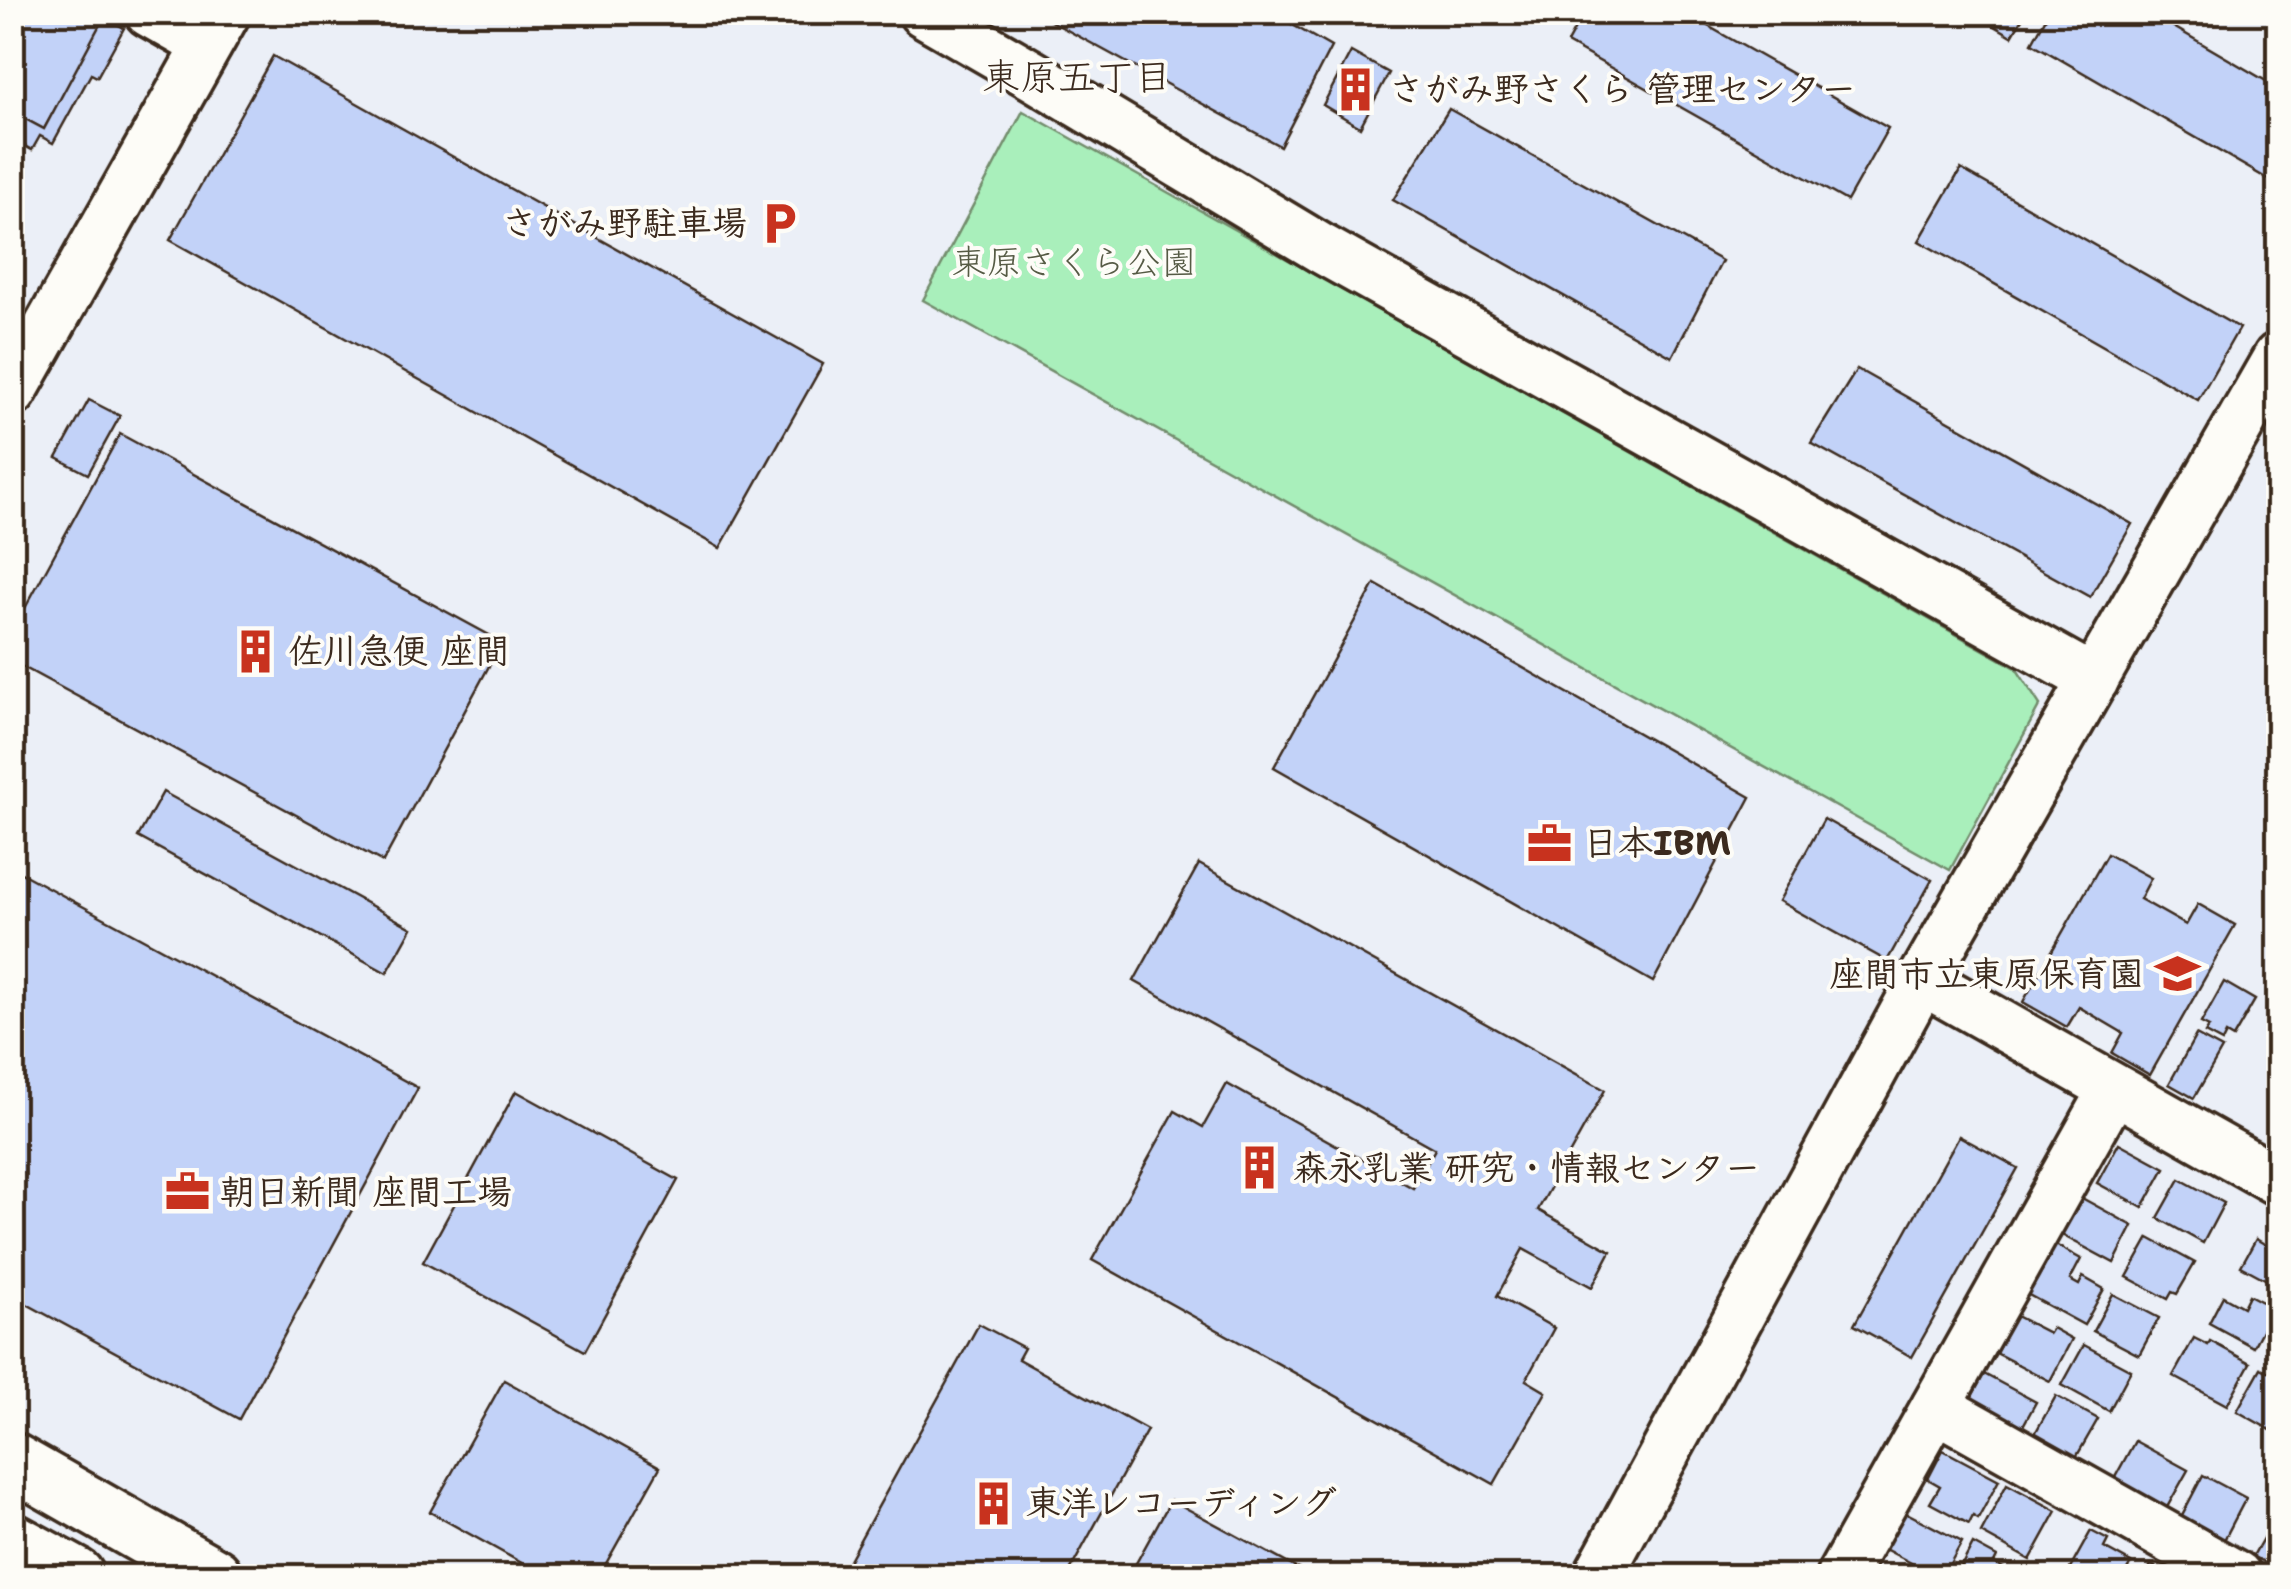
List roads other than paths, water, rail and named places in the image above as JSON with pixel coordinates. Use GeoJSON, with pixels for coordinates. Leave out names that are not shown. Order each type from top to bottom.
{"type":"FeatureCollection","features":[{"type":"Feature","properties":{"kind":"highway"},"geometry":{"type":"LineString","coordinates":[[12,1462],[214,1576]]}},
{"type":"Feature","properties":{"kind":"highway"},"geometry":{"type":"LineString","coordinates":[[12,1541],[76,1576]]}},
{"type":"Feature","properties":{"kind":"street"},"geometry":{"type":"LineString","coordinates":[[12,392],[217,29],[148,12]]}},
{"type":"Feature","properties":{"kind":"street"},"geometry":{"type":"LineString","coordinates":[[924,12],[1322,249],[2094,680]]}},
{"type":"Feature","properties":{"kind":"street"},"geometry":{"type":"LineString","coordinates":[[1610,1572],[1922,980],[2094,680],[2266,408],[2278,357]]}},
{"type":"Feature","properties":{"kind":"street"},"geometry":{"type":"LineString","coordinates":[[1922,980],[2278,1181]]}},
{"type":"Feature","properties":{"kind":"street"},"geometry":{"type":"LineString","coordinates":[[1841,1576],[2114,1089]]}},
{"type":"Feature","properties":{"kind":"street"},"geometry":{"type":"LineString","coordinates":[[1936,1407],[2238,1576]]}},
{"type":"Feature","properties":{"kind":"place","name":"さがみ野さくら 管理センター"},"geometry":{"type":"Point","coordinates":[1356,89]}},
{"type":"Feature","properties":{"kind":"place","name":"さがみ野駐車場"},"geometry":{"type":"Point","coordinates":[780,223]}},
{"type":"Feature","properties":{"kind":"place","name":"佐川急便 座間"},"geometry":{"type":"Point","coordinates":[255,651]}},
{"type":"Feature","properties":{"kind":"place","name":"日本IBM"},"geometry":{"type":"Point","coordinates":[1550,843]}},
{"type":"Feature","properties":{"kind":"place","name":"座間市立東原保育園"},"geometry":{"type":"Point","coordinates":[2177,974]}},
{"type":"Feature","properties":{"kind":"place","name":"森永乳業 研究・情報センター"},"geometry":{"type":"Point","coordinates":[1260,1168]}},
{"type":"Feature","properties":{"kind":"place","name":"朝日新聞 座間工場"},"geometry":{"type":"Point","coordinates":[187,1192]}},
{"type":"Feature","properties":{"kind":"place","name":"東洋レコーディング"},"geometry":{"type":"Point","coordinates":[993,1503]}},
{"type":"Feature","properties":{"kind":"district","name":"東原五丁目"},"geometry":{"type":"Point","coordinates":[1077,77]}},
{"type":"Feature","properties":{"kind":"park label","name":"東原さくら公園"},"geometry":{"type":"Point","coordinates":[1074,262]}}]}
